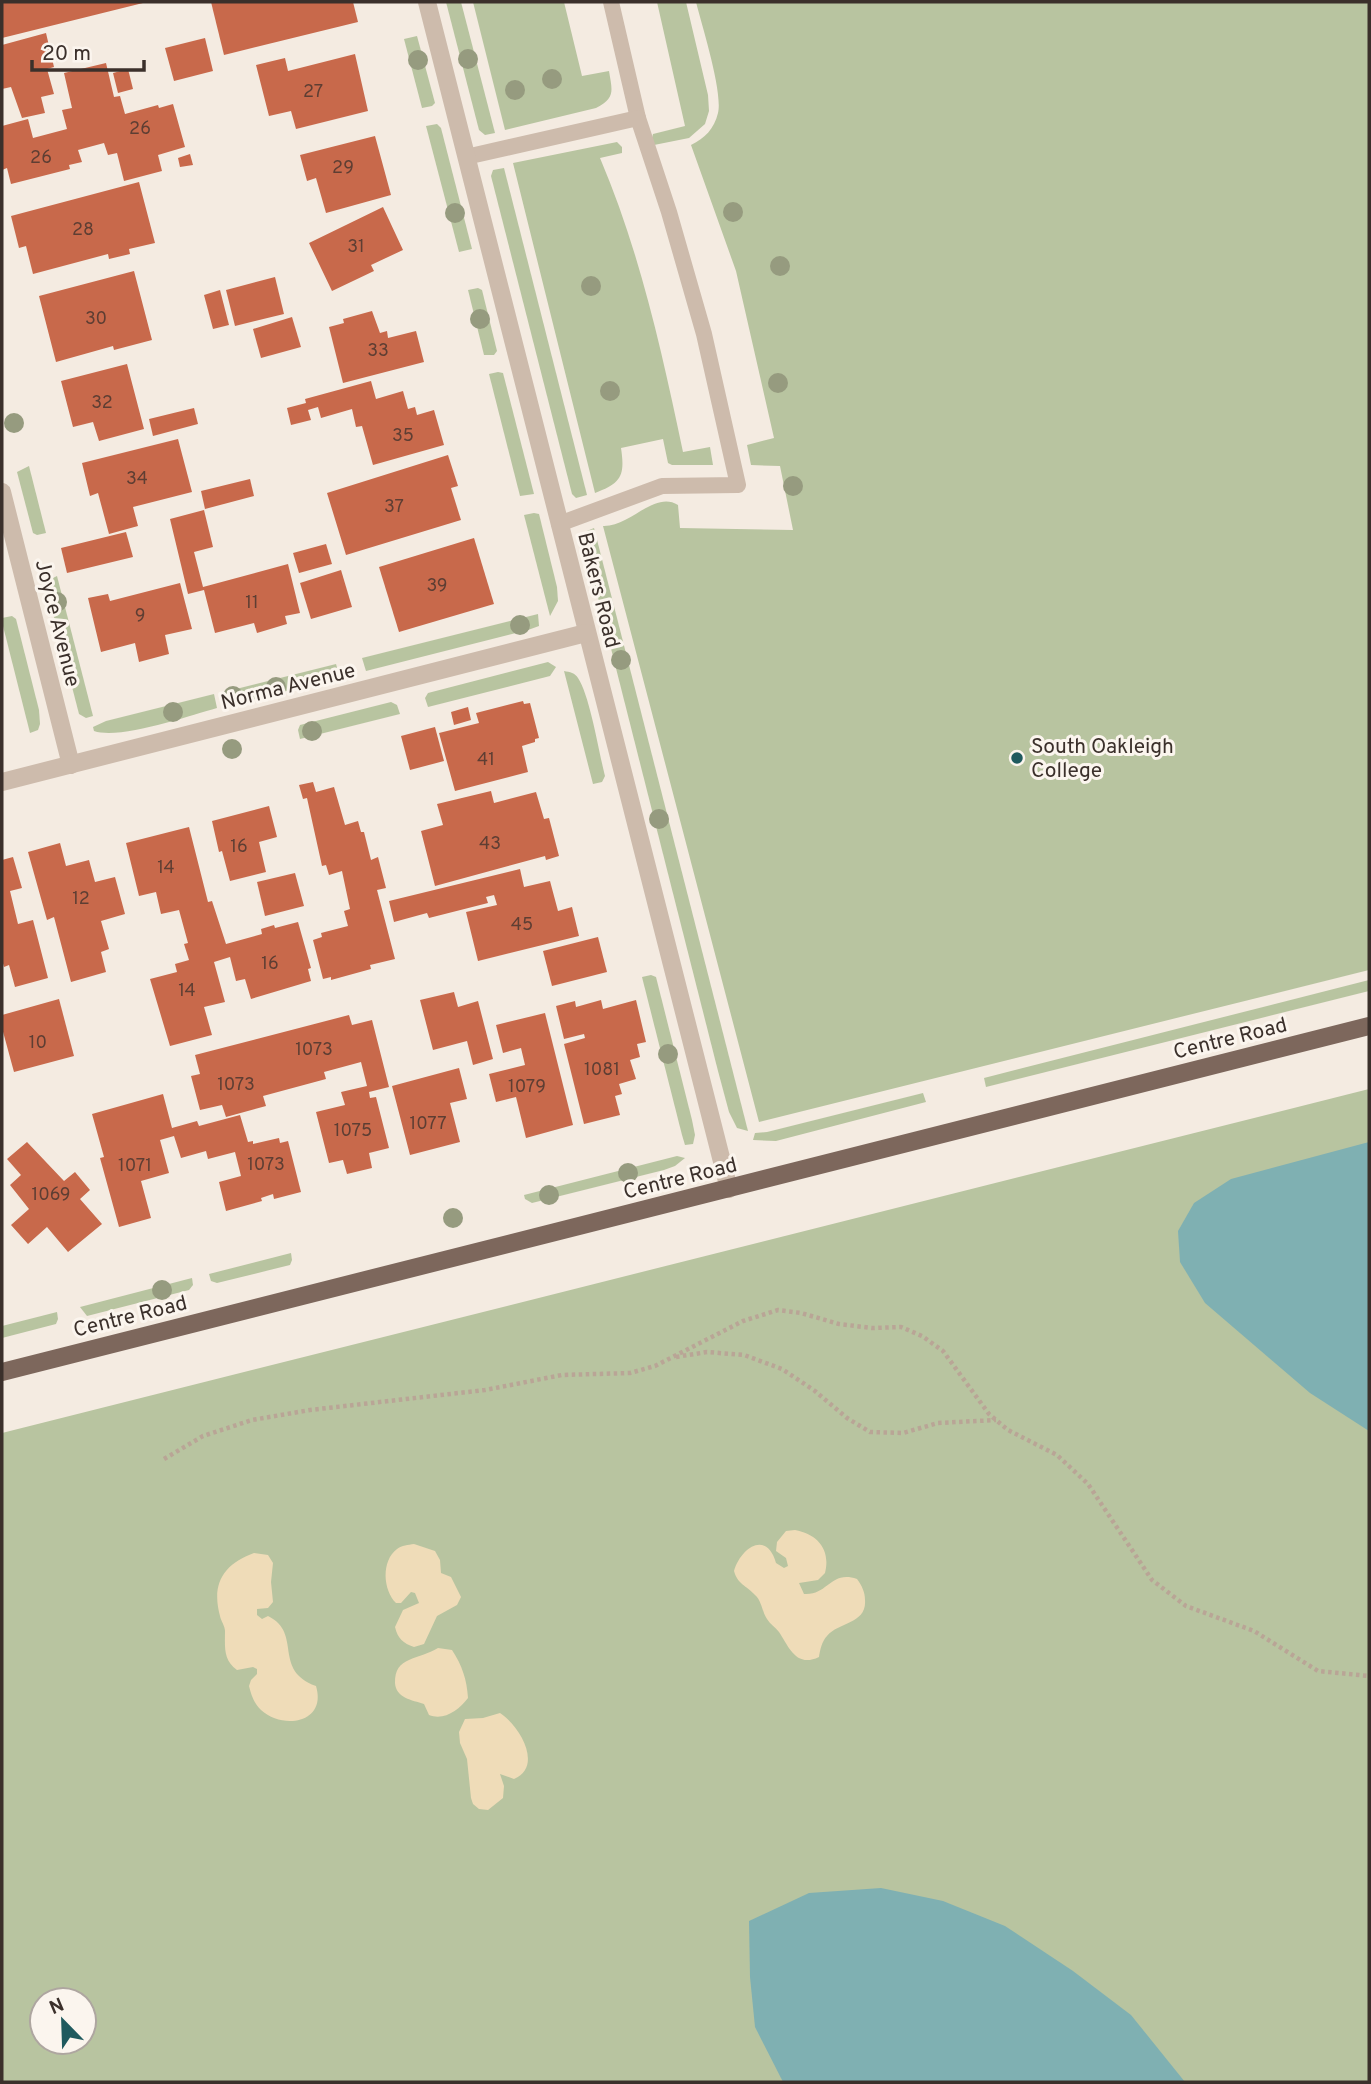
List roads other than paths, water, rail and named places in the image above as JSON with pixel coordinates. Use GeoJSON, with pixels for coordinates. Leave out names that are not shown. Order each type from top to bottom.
{"type":"FeatureCollection","features":[{"type":"Feature","properties":{"kind":"main road","name":"Centre Road"},"geometry":{"type":"LineString","coordinates":[[2,1372],[1369,1027]]}},
{"type":"Feature","properties":{"kind":"street","name":"Bakers Road"},"geometry":{"type":"LineString","coordinates":[[427,2],[729,1189]]}},
{"type":"Feature","properties":{"kind":"street","name":"Joyce Avenue"},"geometry":{"type":"LineString","coordinates":[[2,492],[71,765]]}},
{"type":"Feature","properties":{"kind":"street","name":"Norma Avenue"},"geometry":{"type":"LineString","coordinates":[[2,782],[586,634]]}},
{"type":"Feature","properties":{"kind":"lane"},"geometry":{"type":"LineString","coordinates":[[559,524],[662,486],[737,485],[704,334],[669,212],[638,118],[611,2]]}},
{"type":"Feature","properties":{"kind":"lane"},"geometry":{"type":"LineString","coordinates":[[466,157],[638,118]]}},
{"type":"Feature","properties":{"kind":"water"},"geometry":{"type":"Polygon","coordinates":[[[1369,1142],[1369,1431],[1310,1393],[1205,1303],[1180,1262],[1178,1231],[1194,1203],[1231,1179],[1369,1142]]]}},
{"type":"Feature","properties":{"kind":"water"},"geometry":{"type":"Polygon","coordinates":[[[881,1888],[943,1901],[1005,1926],[1073,1971],[1131,2015],[1185,2082],[783,2082],[755,2027],[750,1977],[749,1921],[809,1893],[881,1888]]]}},
{"type":"Feature","properties":{"kind":"place","name":"South Oakleigh College"},"geometry":{"type":"Point","coordinates":[1017,758]}}]}
